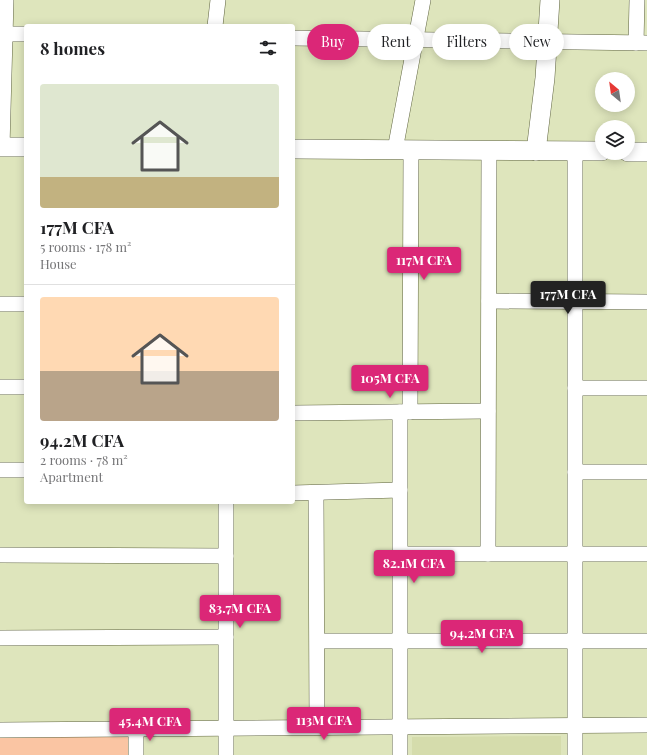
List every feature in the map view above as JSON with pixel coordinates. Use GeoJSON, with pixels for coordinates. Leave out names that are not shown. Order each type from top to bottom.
{"type":"FeatureCollection","features":[{"type":"Feature","properties":{"kind":"street"},"geometry":{"type":"LineString","coordinates":[[6,0],[1,147],[24,147]]}},
{"type":"Feature","properties":{"kind":"street"},"geometry":{"type":"LineString","coordinates":[[215,24],[218,0]]}},
{"type":"Feature","properties":{"kind":"street"},"geometry":{"type":"LineString","coordinates":[[419,24],[423,0]]}},
{"type":"Feature","properties":{"kind":"street"},"geometry":{"type":"LineString","coordinates":[[548,24],[550,0]]}},
{"type":"Feature","properties":{"kind":"street"},"geometry":{"type":"LineString","coordinates":[[564,42],[642,43],[637,0]]}},
{"type":"Feature","properties":{"kind":"street"},"geometry":{"type":"LineString","coordinates":[[5,34],[24,34]]}},
{"type":"Feature","properties":{"kind":"street"},"geometry":{"type":"LineString","coordinates":[[295,38],[367,39]]}},
{"type":"Feature","properties":{"kind":"street"},"geometry":{"type":"LineString","coordinates":[[424,40],[509,41]]}},
{"type":"Feature","properties":{"kind":"street"},"geometry":{"type":"LineString","coordinates":[[400,755],[400,490],[405,412],[403,150],[414,60]]}},
{"type":"Feature","properties":{"kind":"street"},"geometry":{"type":"LineString","coordinates":[[536,151],[546,60]]}},
{"type":"Feature","properties":{"kind":"street"},"geometry":{"type":"LineString","coordinates":[[295,149],[595,151]]}},
{"type":"Feature","properties":{"kind":"street"},"geometry":{"type":"LineString","coordinates":[[488,554],[489,151]]}},
{"type":"Feature","properties":{"kind":"street"},"geometry":{"type":"LineString","coordinates":[[575,151],[575,755]]}},
{"type":"Feature","properties":{"kind":"street"},"geometry":{"type":"LineString","coordinates":[[635,152],[647,152]]}},
{"type":"Feature","properties":{"kind":"street"},"geometry":{"type":"LineString","coordinates":[[489,301],[647,302]]}},
{"type":"Feature","properties":{"kind":"street"},"geometry":{"type":"LineString","coordinates":[[0,304],[24,304]]}},
{"type":"Feature","properties":{"kind":"street"},"geometry":{"type":"LineString","coordinates":[[0,387],[24,387]]}},
{"type":"Feature","properties":{"kind":"street"},"geometry":{"type":"LineString","coordinates":[[575,388],[647,388]]}},
{"type":"Feature","properties":{"kind":"street"},"geometry":{"type":"LineString","coordinates":[[295,413],[488,411]]}},
{"type":"Feature","properties":{"kind":"street"},"geometry":{"type":"LineString","coordinates":[[0,470],[24,470]]}},
{"type":"Feature","properties":{"kind":"street"},"geometry":{"type":"LineString","coordinates":[[575,472],[647,472]]}},
{"type":"Feature","properties":{"kind":"street"},"geometry":{"type":"LineString","coordinates":[[295,493],[400,490]]}},
{"type":"Feature","properties":{"kind":"street"},"geometry":{"type":"LineString","coordinates":[[316,493],[318,727]]}},
{"type":"Feature","properties":{"kind":"street"},"geometry":{"type":"LineString","coordinates":[[226,504],[226,755]]}},
{"type":"Feature","properties":{"kind":"street"},"geometry":{"type":"LineString","coordinates":[[400,554],[647,554]]}},
{"type":"Feature","properties":{"kind":"street"},"geometry":{"type":"LineString","coordinates":[[0,555],[226,556]]}},
{"type":"Feature","properties":{"kind":"street"},"geometry":{"type":"LineString","coordinates":[[0,638],[226,637]]}},
{"type":"Feature","properties":{"kind":"street"},"geometry":{"type":"LineString","coordinates":[[318,641],[647,641]]}},
{"type":"Feature","properties":{"kind":"street"},"geometry":{"type":"LineString","coordinates":[[0,730],[647,725]]}},
{"type":"Feature","properties":{"kind":"street"},"geometry":{"type":"LineString","coordinates":[[136,729],[136,755]]}},
{"type":"Feature","properties":{"kind":"shaded area"},"geometry":{"type":"Polygon","coordinates":[[[130,735],[130,755],[0,755],[0,736],[130,735]]]}},
{"type":"Feature","properties":{"kind":"shaded area"},"geometry":{"type":"Polygon","coordinates":[[[561,736],[561,755],[412,755],[412,737],[561,736]]]}}]}
